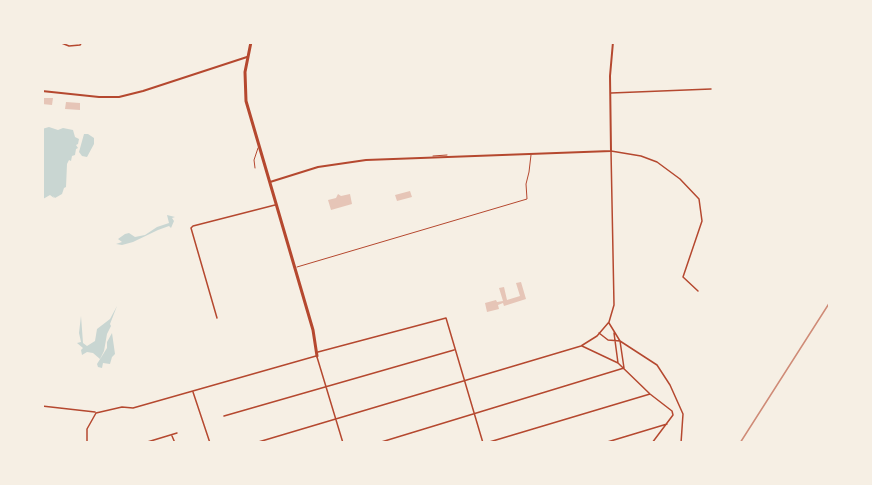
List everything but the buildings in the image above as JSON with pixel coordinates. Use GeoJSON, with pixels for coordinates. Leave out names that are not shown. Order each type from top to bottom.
{"type":"FeatureCollection","features":[{"type":"Feature","properties":{"kind":"main road"},"geometry":{"type":"LineString","coordinates":[[251,42],[245,72],[247,107],[313,333],[317,356]]}},
{"type":"Feature","properties":{"kind":"street"},"geometry":{"type":"LineString","coordinates":[[59,42],[69,46],[80,45],[82,42]]}},
{"type":"Feature","properties":{"kind":"street"},"geometry":{"type":"LineString","coordinates":[[255,443],[582,345],[599,333],[609,322],[614,298],[610,93],[614,42]]}},
{"type":"Feature","properties":{"kind":"street"},"geometry":{"type":"LineString","coordinates":[[42,91],[119,97],[247,57]]}},
{"type":"Feature","properties":{"kind":"street"},"geometry":{"type":"LineString","coordinates":[[610,93],[711,89]]}},
{"type":"Feature","properties":{"kind":"street"},"geometry":{"type":"LineString","coordinates":[[269,182],[330,165],[366,160],[611,150],[641,156],[657,162],[680,179],[699,200],[702,221],[683,277],[698,291]]}},
{"type":"Feature","properties":{"kind":"street"},"geometry":{"type":"LineString","coordinates":[[217,318],[194,242],[192,227],[277,205]]}},
{"type":"Feature","properties":{"kind":"street"},"geometry":{"type":"LineString","coordinates":[[343,443],[317,356],[319,351],[446,318],[484,443],[650,394]]}},
{"type":"Feature","properties":{"kind":"street"},"geometry":{"type":"LineString","coordinates":[[609,322],[620,341],[657,365],[670,385],[683,414],[681,443]]}},
{"type":"Feature","properties":{"kind":"street"},"geometry":{"type":"LineString","coordinates":[[614,332],[618,363]]}},
{"type":"Feature","properties":{"kind":"street"},"geometry":{"type":"LineString","coordinates":[[599,333],[608,340],[620,341]]}},
{"type":"Feature","properties":{"kind":"street"},"geometry":{"type":"LineString","coordinates":[[620,341],[624,368]]}},
{"type":"Feature","properties":{"kind":"street"},"geometry":{"type":"LineString","coordinates":[[582,345],[618,363],[673,413],[652,443]]}},
{"type":"Feature","properties":{"kind":"street"},"geometry":{"type":"LineString","coordinates":[[224,416],[455,350]]}},
{"type":"Feature","properties":{"kind":"street"},"geometry":{"type":"LineString","coordinates":[[42,406],[96,412],[122,407],[133,408],[317,356]]}},
{"type":"Feature","properties":{"kind":"street"},"geometry":{"type":"LineString","coordinates":[[378,443],[624,368]]}},
{"type":"Feature","properties":{"kind":"street"},"geometry":{"type":"LineString","coordinates":[[193,391],[210,443]]}},
{"type":"Feature","properties":{"kind":"street"},"geometry":{"type":"LineString","coordinates":[[87,443],[87,429],[96,412]]}},
{"type":"Feature","properties":{"kind":"street"},"geometry":{"type":"LineString","coordinates":[[604,443],[667,424]]}},
{"type":"Feature","properties":{"kind":"street"},"geometry":{"type":"LineString","coordinates":[[144,443],[177,433]]}},
{"type":"Feature","properties":{"kind":"street"},"geometry":{"type":"LineString","coordinates":[[172,435],[175,443]]}},
{"type":"Feature","properties":{"kind":"lane"},"geometry":{"type":"LineString","coordinates":[[255,168],[254,160],[258,146]]}},
{"type":"Feature","properties":{"kind":"lane"},"geometry":{"type":"LineString","coordinates":[[294,268],[527,200],[525,184],[530,172],[531,153]]}},
{"type":"Feature","properties":{"kind":"shaded area"},"geometry":{"type":"Polygon","coordinates":[[[49,127],[58,130],[63,128],[73,130],[75,137],[79,139],[75,155],[67,164],[66,187],[62,194],[55,198],[50,195],[43,199],[42,129],[49,127]]]}},
{"type":"Feature","properties":{"kind":"shaded area"},"geometry":{"type":"Polygon","coordinates":[[[84,134],[94,138],[94,144],[87,157],[82,156],[79,152],[84,134]]]}},
{"type":"Feature","properties":{"kind":"shaded area"},"geometry":{"type":"Polygon","coordinates":[[[167,215],[175,217],[172,218],[174,221],[171,228],[169,226],[158,230],[133,242],[116,244],[122,242],[118,239],[125,234],[129,233],[135,237],[145,235],[169,223],[167,215]]]}},
{"type":"Feature","properties":{"kind":"shaded area"},"geometry":{"type":"Polygon","coordinates":[[[117,306],[100,359],[93,353],[87,352],[82,355],[83,348],[77,343],[81,342],[79,333],[81,316],[83,343],[87,346],[95,341],[97,329],[110,319],[117,306]]]}},
{"type":"Feature","properties":{"kind":"shaded area"},"geometry":{"type":"Polygon","coordinates":[[[112,333],[115,354],[110,364],[103,363],[102,368],[98,367],[97,364],[107,348],[107,342],[112,333]]]}},
{"type":"Feature","properties":{"kind":"railway"},"geometry":{"type":"LineString","coordinates":[[740,443],[830,302]]}}]}
